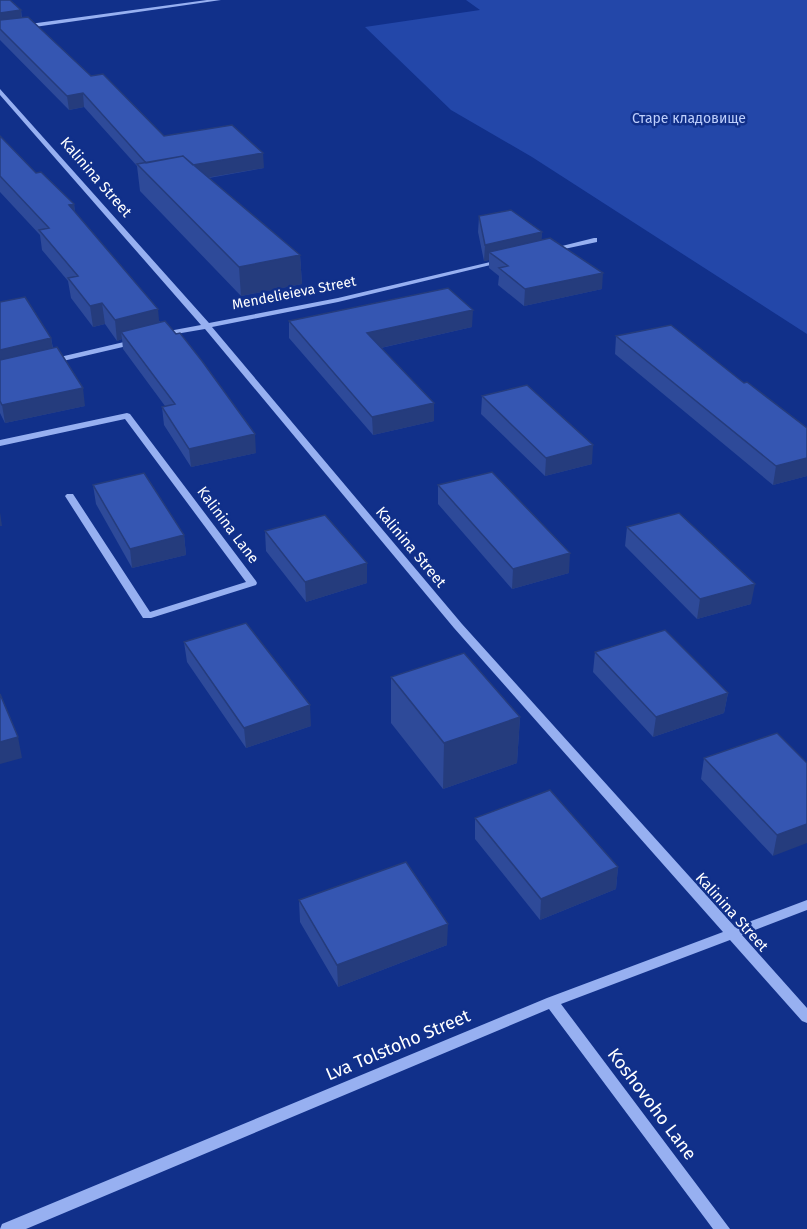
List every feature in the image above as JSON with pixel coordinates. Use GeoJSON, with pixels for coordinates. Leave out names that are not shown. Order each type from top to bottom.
{"type":"FeatureCollection","features":[{"type":"Feature","properties":{"kind":"street"},"geometry":{"type":"LineString","coordinates":[[0,30],[218,0]]}},
{"type":"Feature","properties":{"kind":"street","name":"Kalinina Street"},"geometry":{"type":"LineString","coordinates":[[0,91],[205,324],[458,626],[807,1017]]}},
{"type":"Feature","properties":{"kind":"street"},"geometry":{"type":"LineString","coordinates":[[536,254],[594,240]]}},
{"type":"Feature","properties":{"kind":"street","name":"Mendelieieva Street"},"geometry":{"type":"LineString","coordinates":[[45,363],[205,324],[338,300],[513,259]]}},
{"type":"Feature","properties":{"kind":"street","name":"Kalinina Lane"},"geometry":{"type":"LineString","coordinates":[[0,443],[127,416],[252,583],[147,616],[70,496]]}},
{"type":"Feature","properties":{"kind":"street","name":"Lva Tolstoho Street"},"geometry":{"type":"LineString","coordinates":[[8,1229],[552,1002],[807,904]]}},
{"type":"Feature","properties":{"kind":"street","name":"Koshovoho Lane"},"geometry":{"type":"LineString","coordinates":[[552,1002],[722,1229]]}},
{"type":"Feature","properties":{"kind":"green space","name":"Старе кладовище"},"geometry":{"type":"Polygon","coordinates":[[[466,0],[807,0],[807,334],[532,157],[451,110],[365,27],[480,10],[466,0]]]}},
{"type":"Feature","properties":{"kind":"building"},"geometry":{"type":"Polygon","coordinates":[[[0,0],[10,0],[21,10],[0,13],[0,0]]]}},
{"type":"Feature","properties":{"kind":"building"},"geometry":{"type":"Polygon","coordinates":[[[28,17],[91,76],[103,74],[164,136],[232,125],[263,153],[193,165],[183,156],[146,163],[83,93],[67,96],[0,29],[0,20],[28,17]]]}},
{"type":"Feature","properties":{"kind":"building"},"geometry":{"type":"Polygon","coordinates":[[[0,136],[36,173],[41,172],[74,204],[69,205],[158,309],[115,320],[102,303],[90,306],[68,278],[78,276],[39,230],[49,228],[0,176],[0,136]]]}},
{"type":"Feature","properties":{"kind":"building"},"geometry":{"type":"Polygon","coordinates":[[[183,156],[300,255],[239,267],[137,164],[183,156]]]}},
{"type":"Feature","properties":{"kind":"building"},"geometry":{"type":"Polygon","coordinates":[[[511,210],[542,232],[485,245],[479,216],[511,210]]]}},
{"type":"Feature","properties":{"kind":"building"},"geometry":{"type":"Polygon","coordinates":[[[550,238],[603,273],[525,289],[499,268],[508,266],[489,252],[550,238]]]}},
{"type":"Feature","properties":{"kind":"building"},"geometry":{"type":"Polygon","coordinates":[[[448,288],[473,310],[367,333],[434,403],[372,417],[289,321],[448,288]]]}},
{"type":"Feature","properties":{"kind":"building"},"geometry":{"type":"Polygon","coordinates":[[[25,297],[51,338],[0,350],[0,302],[25,297]]]}},
{"type":"Feature","properties":{"kind":"building"},"geometry":{"type":"Polygon","coordinates":[[[165,321],[176,334],[180,333],[255,434],[189,449],[162,407],[175,404],[121,332],[165,321]]]}},
{"type":"Feature","properties":{"kind":"building"},"geometry":{"type":"Polygon","coordinates":[[[671,325],[744,383],[747,382],[807,428],[807,458],[776,466],[616,336],[671,325]]]}},
{"type":"Feature","properties":{"kind":"building"},"geometry":{"type":"Polygon","coordinates":[[[57,347],[83,388],[2,405],[0,401],[0,360],[57,347]]]}},
{"type":"Feature","properties":{"kind":"building"},"geometry":{"type":"Polygon","coordinates":[[[527,385],[593,445],[546,458],[482,396],[527,385]]]}},
{"type":"Feature","properties":{"kind":"building"},"geometry":{"type":"Polygon","coordinates":[[[492,472],[570,553],[513,569],[438,485],[492,472]]]}},
{"type":"Feature","properties":{"kind":"building"},"geometry":{"type":"Polygon","coordinates":[[[144,473],[184,535],[130,549],[93,485],[144,473]]]}},
{"type":"Feature","properties":{"kind":"building"},"geometry":{"type":"Polygon","coordinates":[[[679,513],[755,584],[700,599],[627,527],[679,513]]]}},
{"type":"Feature","properties":{"kind":"building"},"geometry":{"type":"Polygon","coordinates":[[[325,515],[367,563],[305,582],[265,531],[325,515]]]}},
{"type":"Feature","properties":{"kind":"building"},"geometry":{"type":"Polygon","coordinates":[[[246,623],[310,705],[244,728],[184,642],[246,623]]]}},
{"type":"Feature","properties":{"kind":"building"},"geometry":{"type":"Polygon","coordinates":[[[665,630],[728,693],[656,717],[595,652],[665,630]]]}},
{"type":"Feature","properties":{"kind":"building"},"geometry":{"type":"Polygon","coordinates":[[[464,653],[520,717],[444,743],[391,677],[464,653]]]}},
{"type":"Feature","properties":{"kind":"building"},"geometry":{"type":"Polygon","coordinates":[[[0,694],[18,737],[0,742],[0,694]]]}},
{"type":"Feature","properties":{"kind":"building"},"geometry":{"type":"Polygon","coordinates":[[[777,733],[807,763],[807,824],[777,835],[704,758],[777,733]]]}},
{"type":"Feature","properties":{"kind":"building"},"geometry":{"type":"Polygon","coordinates":[[[550,790],[618,867],[541,899],[475,818],[550,790]]]}},
{"type":"Feature","properties":{"kind":"building"},"geometry":{"type":"Polygon","coordinates":[[[406,862],[448,924],[337,965],[299,900],[406,862]]]}}]}
